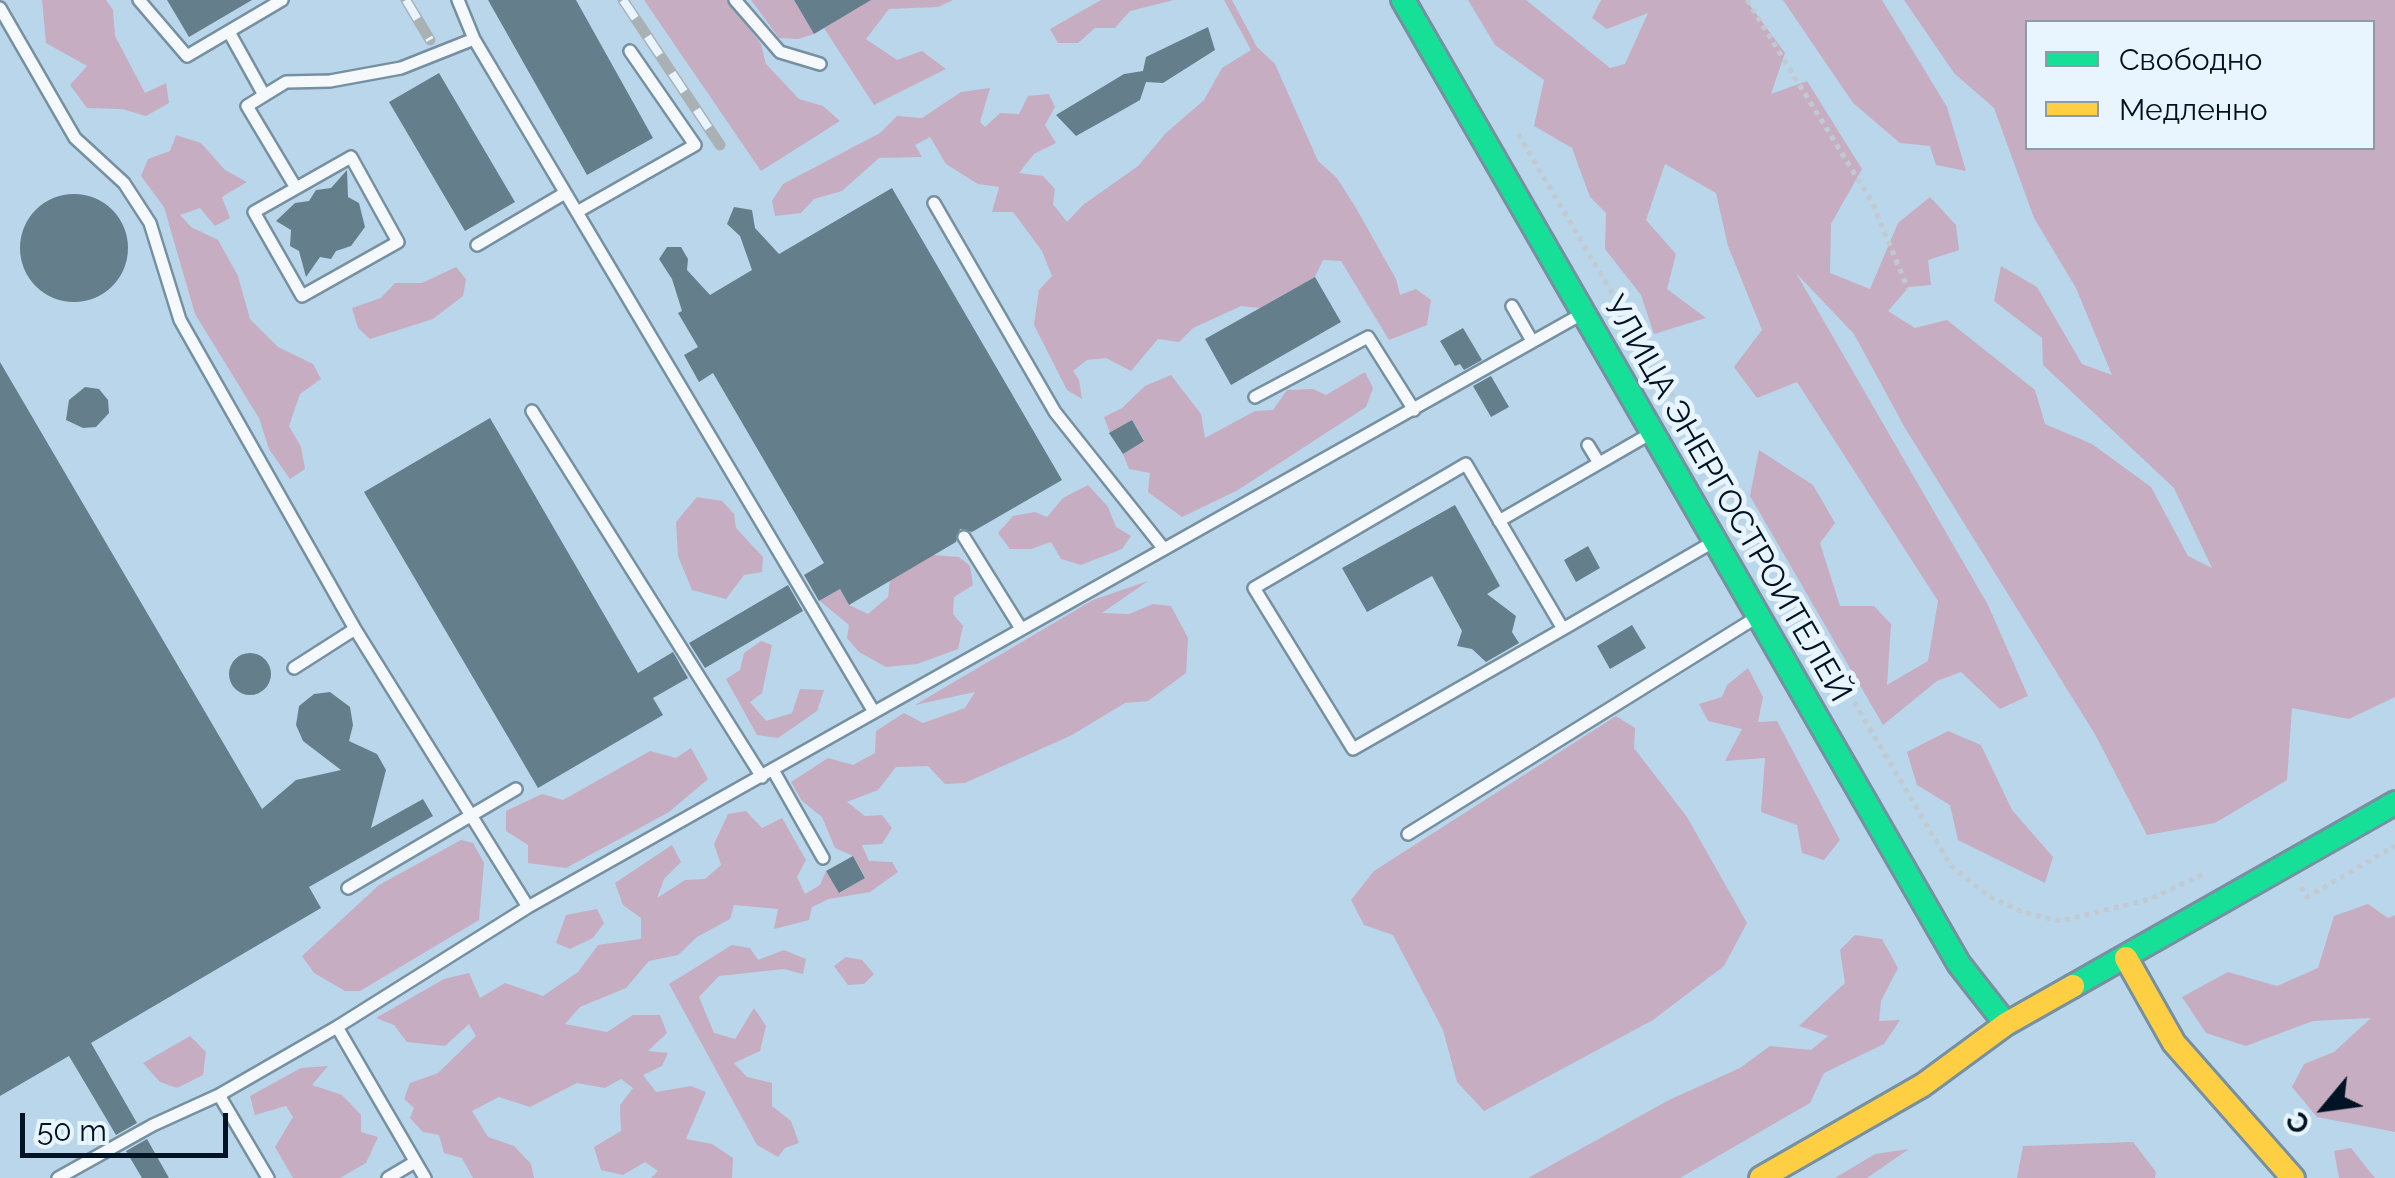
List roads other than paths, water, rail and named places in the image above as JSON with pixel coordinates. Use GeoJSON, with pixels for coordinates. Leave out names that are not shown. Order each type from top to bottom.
{"type":"FeatureCollection","features":[{"type":"Feature","properties":{"kind":"main road","name":"УЛИЦА ЭНЕРГОСТРОИТЕЛЕЙ"},"geometry":{"type":"LineString","coordinates":[[1403,0],[1959,964],[2006,1024]]}},
{"type":"Feature","properties":{"kind":"main road"},"geometry":{"type":"LineString","coordinates":[[1762,1178],[1923,1085],[2006,1024],[2395,803]]}},
{"type":"Feature","properties":{"kind":"main road"},"geometry":{"type":"LineString","coordinates":[[2126,958],[2174,1043],[2293,1178]]}},
{"type":"Feature","properties":{"kind":"lane"},"geometry":{"type":"LineString","coordinates":[[139,0],[188,56],[282,0]]}},
{"type":"Feature","properties":{"kind":"lane"},"geometry":{"type":"LineString","coordinates":[[458,0],[474,39],[874,712]]}},
{"type":"Feature","properties":{"kind":"lane"},"geometry":{"type":"LineString","coordinates":[[735,0],[780,52],[820,64]]}},
{"type":"Feature","properties":{"kind":"lane"},"geometry":{"type":"LineString","coordinates":[[0,8],[75,138],[124,183],[150,224],[180,320],[356,629],[528,908]]}},
{"type":"Feature","properties":{"kind":"lane"},"geometry":{"type":"LineString","coordinates":[[229,32],[264,96]]}},
{"type":"Feature","properties":{"kind":"lane"},"geometry":{"type":"LineString","coordinates":[[296,188],[247,106],[286,82],[330,81],[401,68],[474,39]]}},
{"type":"Feature","properties":{"kind":"lane"},"geometry":{"type":"LineString","coordinates":[[577,212],[695,144],[630,51]]}},
{"type":"Feature","properties":{"kind":"lane"},"geometry":{"type":"LineString","coordinates":[[351,157],[398,242],[302,296],[254,212],[296,188],[351,157]]}},
{"type":"Feature","properties":{"kind":"lane"},"geometry":{"type":"LineString","coordinates":[[476,245],[565,193]]}},
{"type":"Feature","properties":{"kind":"lane"},"geometry":{"type":"LineString","coordinates":[[934,203],[1055,412],[1164,550]]}},
{"type":"Feature","properties":{"kind":"lane"},"geometry":{"type":"LineString","coordinates":[[1512,306],[1532,341]]}},
{"type":"Feature","properties":{"kind":"lane"},"geometry":{"type":"LineString","coordinates":[[58,1178],[153,1124],[219,1095],[338,1027],[528,908],[1583,314]]}},
{"type":"Feature","properties":{"kind":"lane"},"geometry":{"type":"LineString","coordinates":[[1255,397],[1368,337],[1414,410]]}},
{"type":"Feature","properties":{"kind":"lane"},"geometry":{"type":"LineString","coordinates":[[532,411],[822,858]]}},
{"type":"Feature","properties":{"kind":"lane"},"geometry":{"type":"LineString","coordinates":[[1499,521],[1651,433]]}},
{"type":"Feature","properties":{"kind":"lane"},"geometry":{"type":"LineString","coordinates":[[1588,445],[1598,463]]}},
{"type":"Feature","properties":{"kind":"lane"},"geometry":{"type":"LineString","coordinates":[[1562,629],[1466,464],[1254,588],[1354,750],[1714,542]]}},
{"type":"Feature","properties":{"kind":"lane"},"geometry":{"type":"LineString","coordinates":[[964,537],[1020,628]]}},
{"type":"Feature","properties":{"kind":"lane"},"geometry":{"type":"LineString","coordinates":[[1408,834],[1757,617]]}},
{"type":"Feature","properties":{"kind":"lane"},"geometry":{"type":"LineString","coordinates":[[294,668],[356,629]]}},
{"type":"Feature","properties":{"kind":"lane"},"geometry":{"type":"LineString","coordinates":[[348,888],[516,789]]}},
{"type":"Feature","properties":{"kind":"lane"},"geometry":{"type":"LineString","coordinates":[[338,1027],[425,1178]]}},
{"type":"Feature","properties":{"kind":"lane"},"geometry":{"type":"LineString","coordinates":[[219,1095],[268,1178]]}},
{"type":"Feature","properties":{"kind":"lane"},"geometry":{"type":"LineString","coordinates":[[388,1178],[416,1162]]}},
{"type":"Feature","properties":{"kind":"railway"},"geometry":{"type":"LineString","coordinates":[[406,0],[430,40]]}},
{"type":"Feature","properties":{"kind":"railway"},"geometry":{"type":"LineString","coordinates":[[623,0],[720,145]]}}]}
